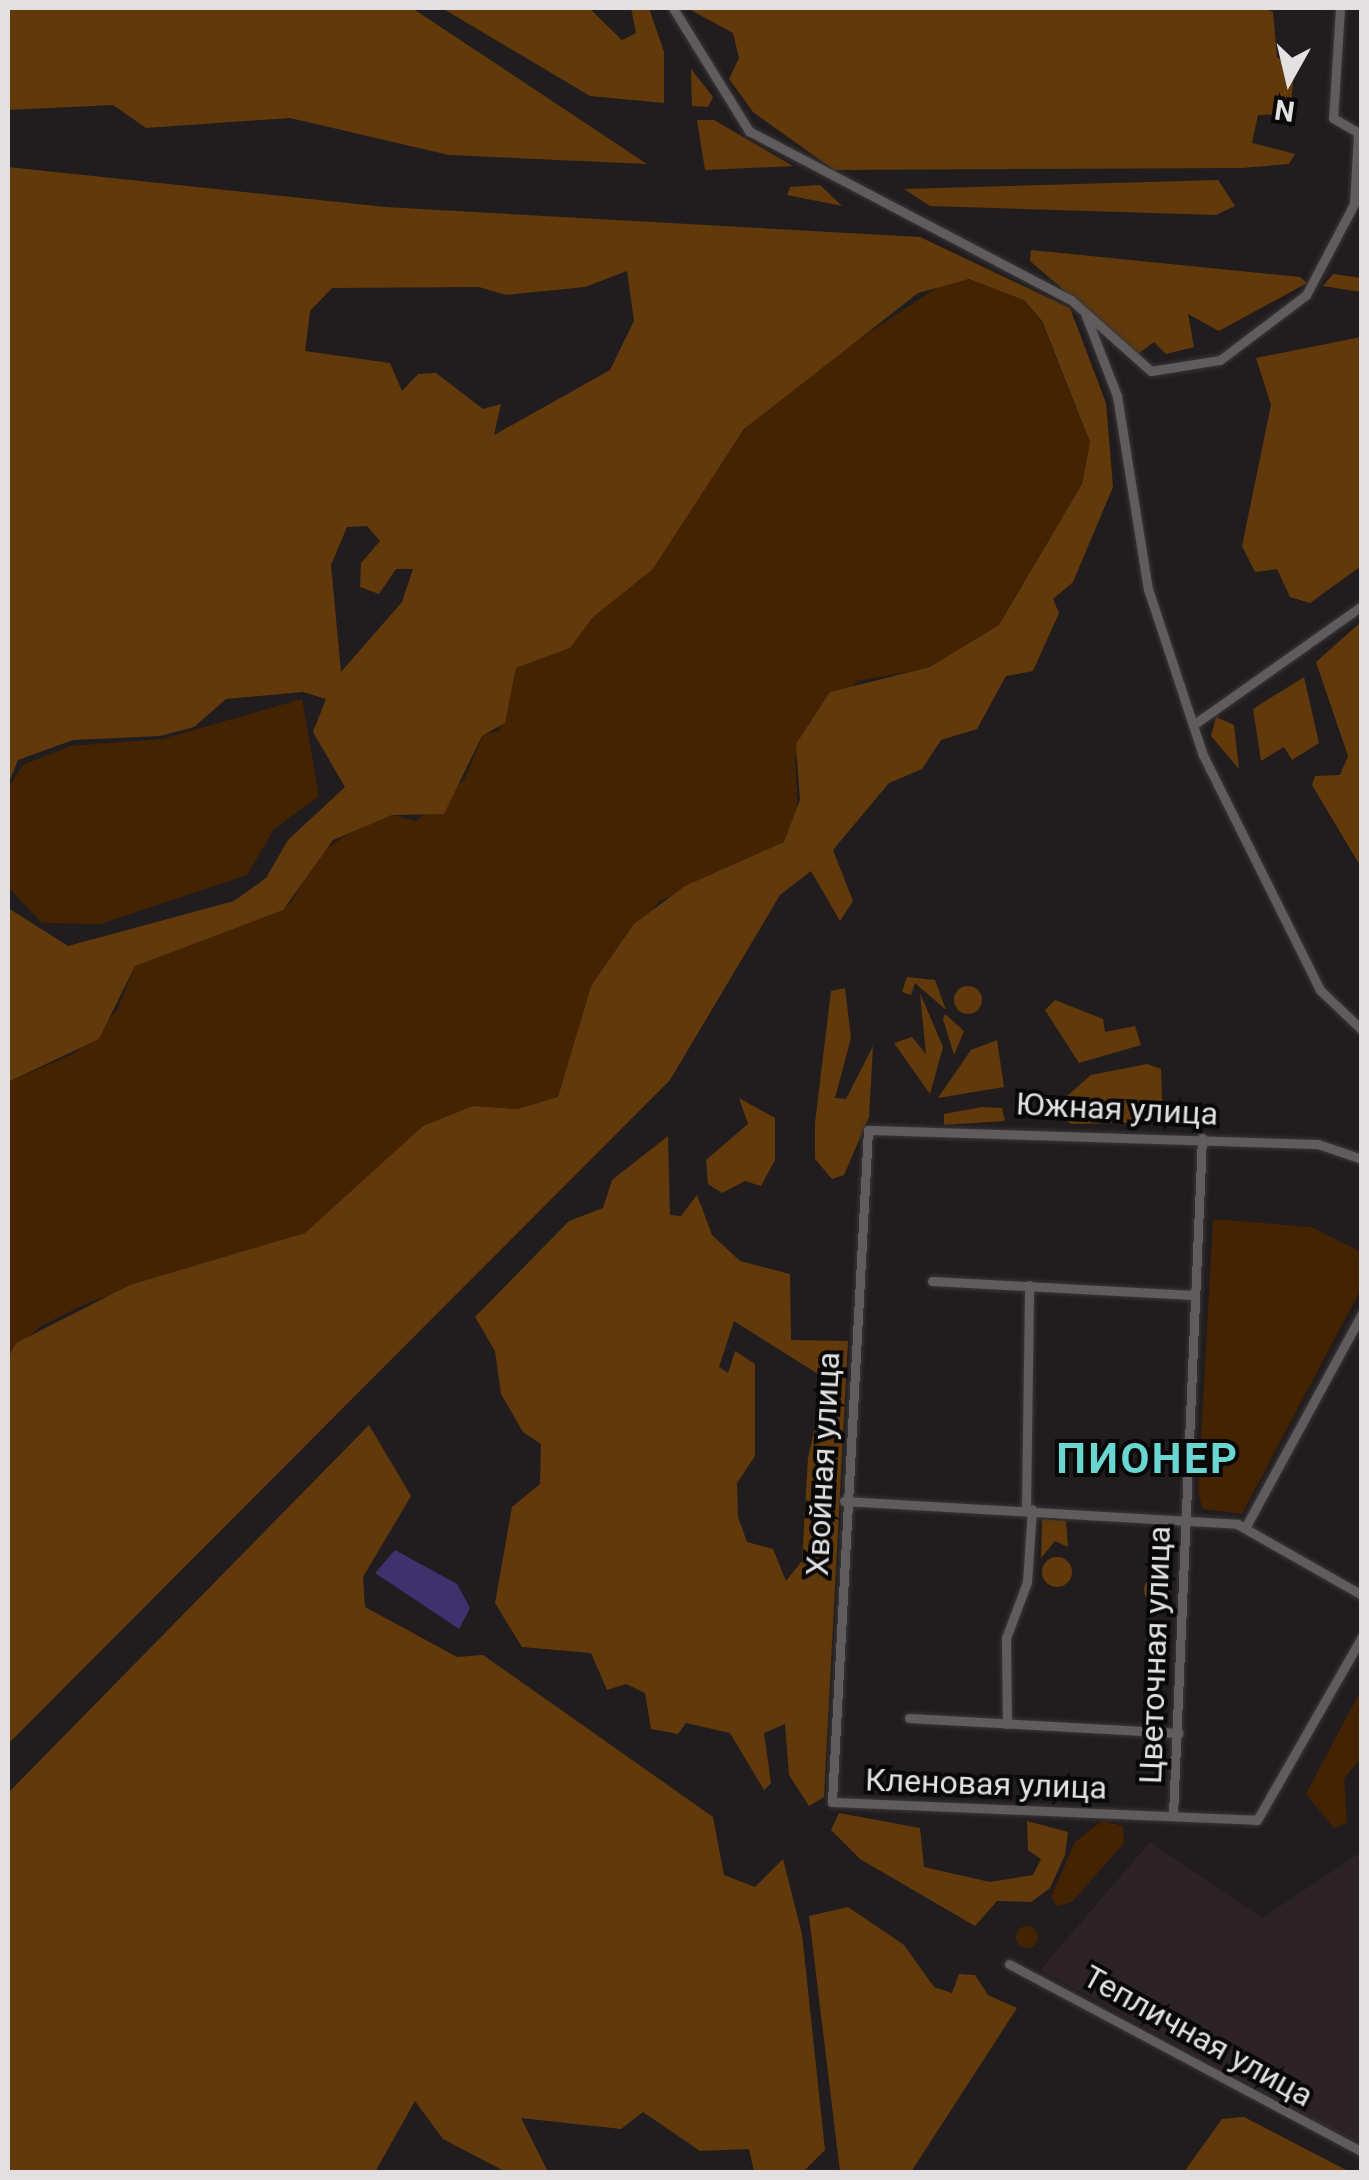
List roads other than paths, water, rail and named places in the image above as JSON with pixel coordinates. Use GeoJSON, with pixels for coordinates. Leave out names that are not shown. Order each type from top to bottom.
{"type":"FeatureCollection","features":[{"type":"Feature","properties":{"kind":"street"},"geometry":{"type":"LineString","coordinates":[[673,8],[750,130],[1084,311],[1151,371],[1220,360],[1306,295],[1354,204],[1360,135],[1333,118],[1340,8]]}},
{"type":"Feature","properties":{"kind":"street"},"geometry":{"type":"LineString","coordinates":[[1084,311],[1117,396],[1148,588],[1193,725],[1320,990],[1362,1030]]}},
{"type":"Feature","properties":{"kind":"street"},"geometry":{"type":"LineString","coordinates":[[1193,725],[1362,606]]}},
{"type":"Feature","properties":{"kind":"street","name":"Южная улица"},"geometry":{"type":"LineString","coordinates":[[868,1130],[1202,1138],[1335,1146],[1362,1160]]}},
{"type":"Feature","properties":{"kind":"street","name":"Хвойная улица"},"geometry":{"type":"LineString","coordinates":[[832,1802],[844,1501],[868,1130]]}},
{"type":"Feature","properties":{"kind":"street","name":"Цветочная улица"},"geometry":{"type":"LineString","coordinates":[[1173,1815],[1202,1138]]}},
{"type":"Feature","properties":{"kind":"street"},"geometry":{"type":"LineString","coordinates":[[932,1281],[1194,1296]]}},
{"type":"Feature","properties":{"kind":"street"},"geometry":{"type":"LineString","coordinates":[[1007,1724],[1006,1638],[1027,1582],[1029,1286]]}},
{"type":"Feature","properties":{"kind":"street"},"geometry":{"type":"LineString","coordinates":[[1246,1528],[1362,1314]]}},
{"type":"Feature","properties":{"kind":"street"},"geometry":{"type":"LineString","coordinates":[[844,1501],[1186,1519],[1246,1528],[1362,1595]]}},
{"type":"Feature","properties":{"kind":"street","name":"Кленовая улица"},"geometry":{"type":"LineString","coordinates":[[832,1802],[1257,1820],[1362,1637]]}},
{"type":"Feature","properties":{"kind":"street"},"geometry":{"type":"LineString","coordinates":[[909,1718],[1179,1733]]}},
{"type":"Feature","properties":{"kind":"street","name":"Тепличная улица"},"geometry":{"type":"LineString","coordinates":[[1009,1964],[1362,2152]]}},
{"type":"Feature","properties":{"kind":"district","name":"ПИОНЕР"},"geometry":{"type":"Point","coordinates":[1148,1459]}}]}
